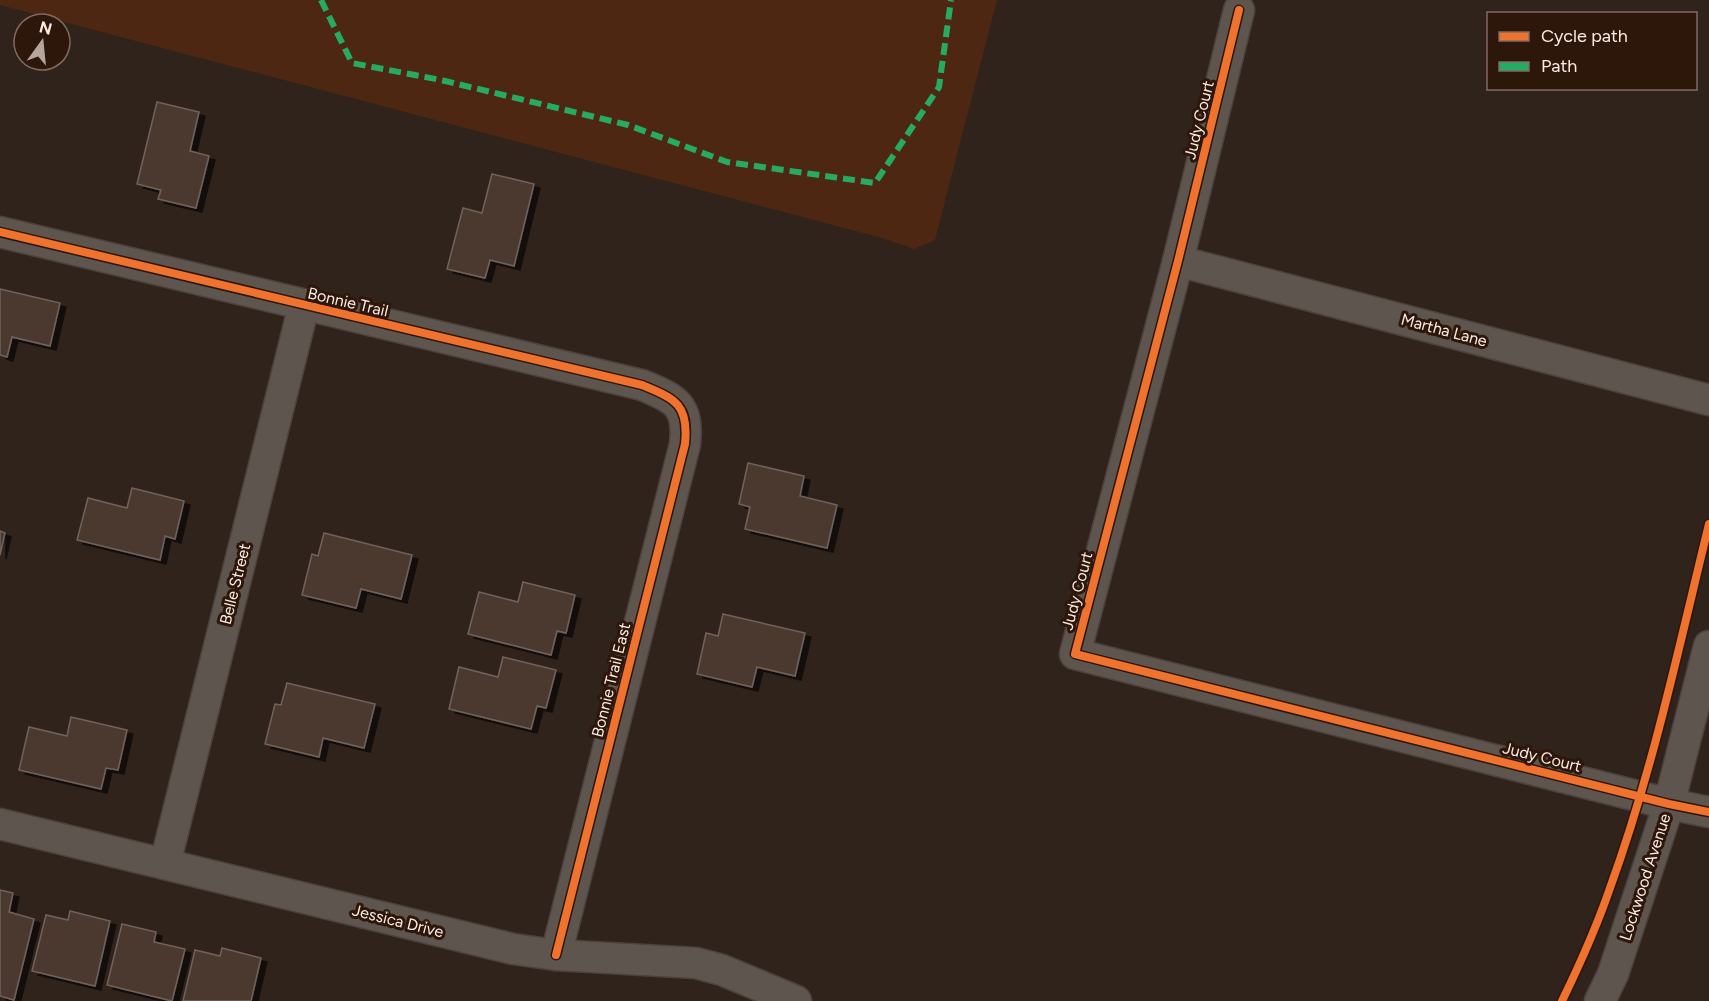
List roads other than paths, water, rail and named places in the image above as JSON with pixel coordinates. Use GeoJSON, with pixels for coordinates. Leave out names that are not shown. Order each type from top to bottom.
{"type":"FeatureCollection","features":[{"type":"Feature","properties":{"kind":"street","name":"Judy Court"},"geometry":{"type":"LineString","coordinates":[[1239,10],[1178,261],[1075,654],[1669,804]]}},
{"type":"Feature","properties":{"kind":"street","name":"Bonnie Trail"},"geometry":{"type":"LineString","coordinates":[[0,232],[642,385],[667,395],[683,411]]}},
{"type":"Feature","properties":{"kind":"street","name":"Martha Lane"},"geometry":{"type":"LineString","coordinates":[[1178,261],[1709,400]]}},
{"type":"Feature","properties":{"kind":"street","name":"Belle Street"},"geometry":{"type":"LineString","coordinates":[[165,864],[304,305]]}},
{"type":"Feature","properties":{"kind":"street","name":"Bonnie Trail East"},"geometry":{"type":"LineString","coordinates":[[556,955],[685,444],[687,427],[683,411]]}},
{"type":"Feature","properties":{"kind":"street","name":"Lockwood Avenue"},"geometry":{"type":"LineString","coordinates":[[1600,1001],[1613,974],[1669,804],[1709,646]]}},
{"type":"Feature","properties":{"kind":"street"},"geometry":{"type":"LineString","coordinates":[[1669,804],[1709,812]]}},
{"type":"Feature","properties":{"kind":"street","name":"Jessica Drive"},"geometry":{"type":"LineString","coordinates":[[0,824],[513,949],[556,955],[696,963],[732,974],[796,1001]]}}]}
